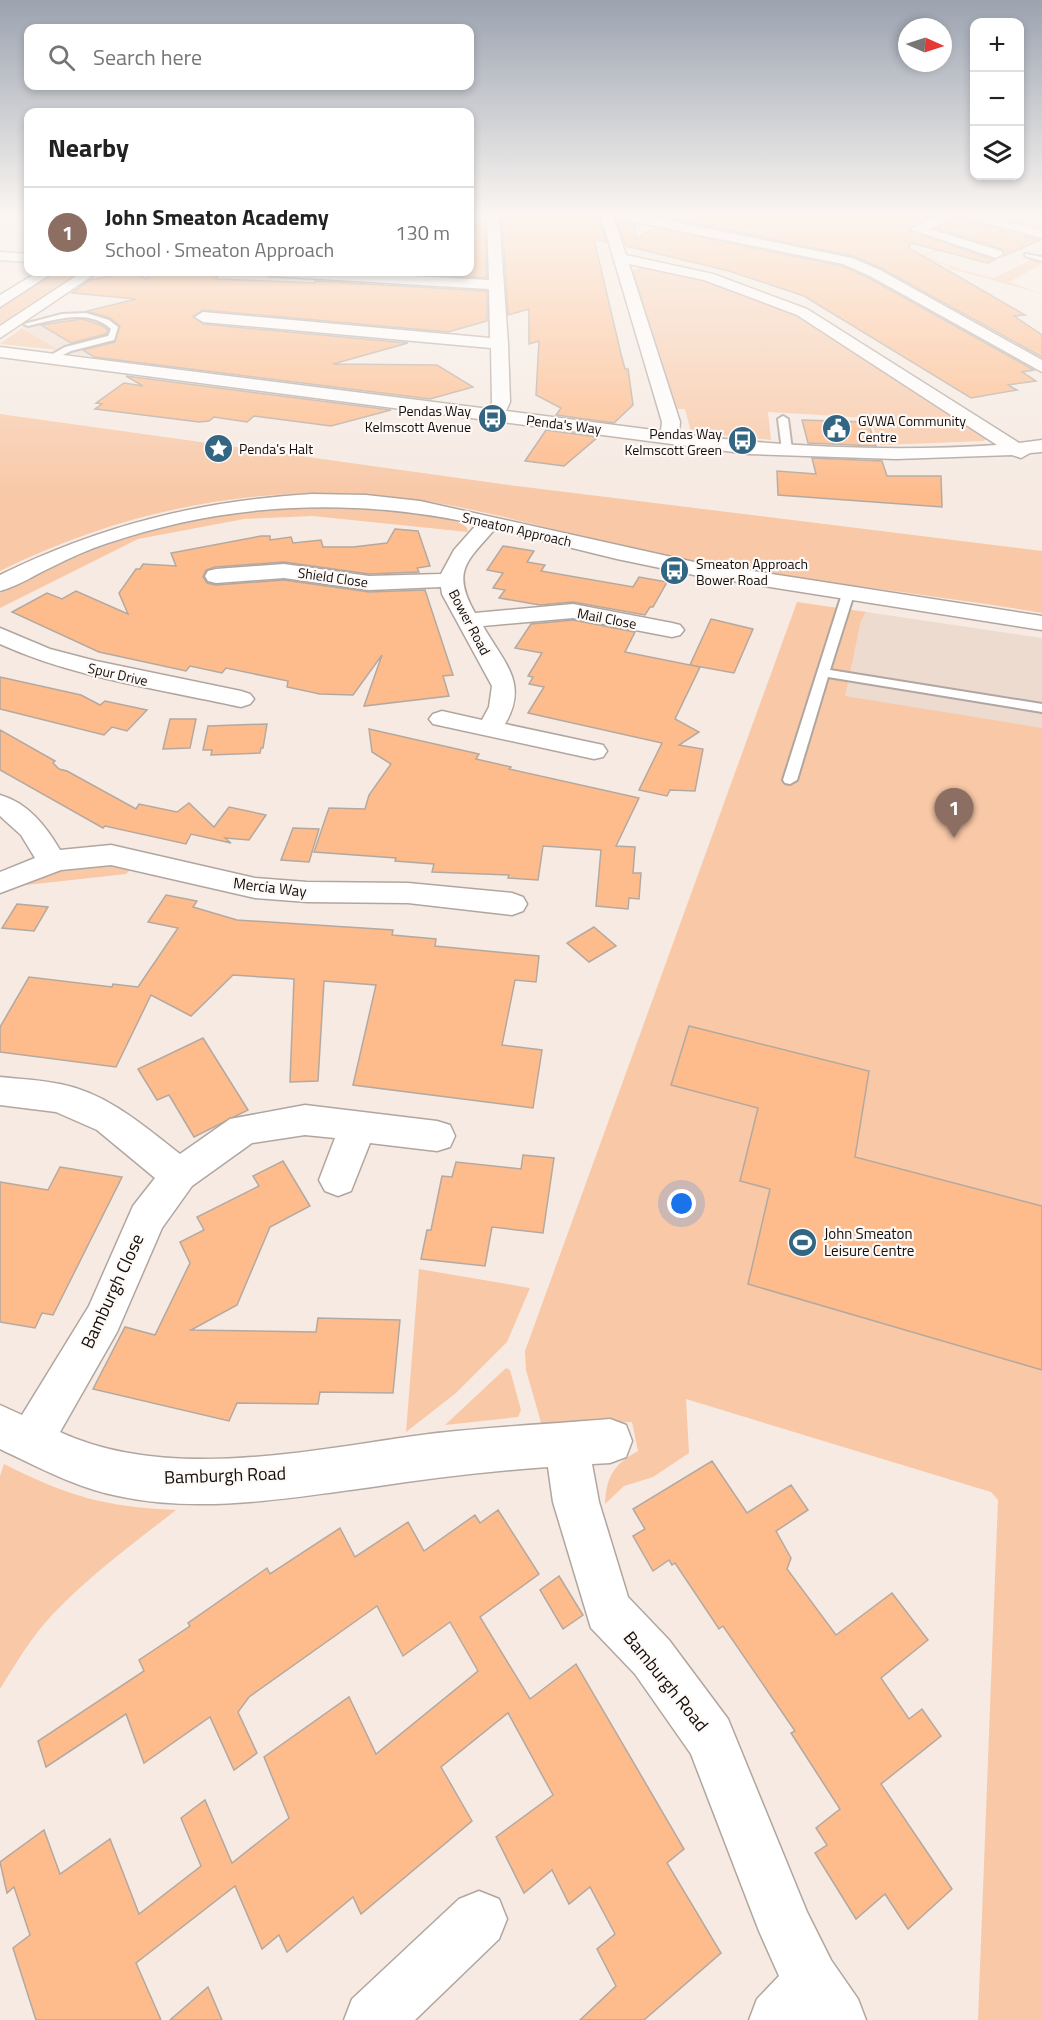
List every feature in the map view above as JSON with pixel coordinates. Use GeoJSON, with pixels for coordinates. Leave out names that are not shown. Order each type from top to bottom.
{"type":"FeatureCollection","features":[{"type":"Feature","properties":{"kind":"street"},"geometry":{"type":"LineString","coordinates":[[0,333],[22,323],[39,310]]}},
{"type":"Feature","properties":{"kind":"street"},"geometry":{"type":"LineString","coordinates":[[495,415],[501,402],[497,310]]}},
{"type":"Feature","properties":{"kind":"street"},"geometry":{"type":"LineString","coordinates":[[636,310],[671,422],[670,438]]}},
{"type":"Feature","properties":{"kind":"street"},"geometry":{"type":"LineString","coordinates":[[797,310],[1042,466]]}},
{"type":"Feature","properties":{"kind":"street"},"geometry":{"type":"LineString","coordinates":[[941,310],[1042,368]]}},
{"type":"Feature","properties":{"kind":"street"},"geometry":{"type":"LineString","coordinates":[[203,317],[500,344]]}},
{"type":"Feature","properties":{"kind":"street","name":"Penda's Way"},"geometry":{"type":"LineString","coordinates":[[22,323],[48,336],[60,354]]}},
{"type":"Feature","properties":{"kind":"street","name":"Penda's Way"},"geometry":{"type":"LineString","coordinates":[[0,352],[60,354],[495,415],[670,438],[787,450],[857,454],[1016,449],[1042,446]]}},
{"type":"Feature","properties":{"kind":"street","name":"Smeaton Approach"},"geometry":{"type":"LineString","coordinates":[[0,584],[60,553],[110,535],[186,514],[291,501],[368,502],[418,507],[643,558],[848,594],[1042,623]]}},
{"type":"Feature","properties":{"kind":"street","name":"Bower Road"},"geometry":{"type":"LineString","coordinates":[[489,729],[502,707],[504,686],[453,594],[449,580],[452,569],[490,522]]}},
{"type":"Feature","properties":{"kind":"street","name":"Shield Close"},"geometry":{"type":"LineString","coordinates":[[216,576],[284,571],[369,583],[449,580]]}},
{"type":"Feature","properties":{"kind":"street","name":"Mail Close"},"geometry":{"type":"LineString","coordinates":[[469,621],[540,612],[573,611],[672,630]]}},
{"type":"Feature","properties":{"kind":"street","name":"Spur Drive"},"geometry":{"type":"LineString","coordinates":[[0,635],[42,654],[83,665],[241,699]]}},
{"type":"Feature","properties":{"kind":"street"},"geometry":{"type":"LineString","coordinates":[[442,719],[594,751]]}},
{"type":"Feature","properties":{"kind":"street"},"geometry":{"type":"LineString","coordinates":[[0,804],[23,821],[42,840],[52,862]]}},
{"type":"Feature","properties":{"kind":"street","name":"Mercia Way"},"geometry":{"type":"LineString","coordinates":[[0,883],[52,862],[72,857],[111,855],[255,888],[307,892],[408,893],[512,904]]}},
{"type":"Feature","properties":{"kind":"street"},"geometry":{"type":"LineString","coordinates":[[0,1091],[61,1098],[110,1120],[179,1175]]}},
{"type":"Feature","properties":{"kind":"street","name":"Bamburgh Close"},"geometry":{"type":"LineString","coordinates":[[15,1434],[103,1319],[147,1218],[179,1175],[243,1130],[305,1120],[437,1136]]}},
{"type":"Feature","properties":{"kind":"street"},"geometry":{"type":"LineString","coordinates":[[338,1180],[358,1126]]}},
{"type":"Feature","properties":{"kind":"street","name":"Bamburgh Road"},"geometry":{"type":"LineString","coordinates":[[15,1434],[77,1461],[134,1477],[204,1479],[320,1472],[467,1452],[588,1443],[576,1502],[608,1611],[652,1657],[710,1737],[787,1931],[809,2007]]}},
{"type":"Feature","properties":{"kind":"street"},"geometry":{"type":"LineString","coordinates":[[374,2020],[479,1919]]}},
{"type":"Feature","properties":{"kind":"lane"},"geometry":{"type":"LineString","coordinates":[[22,323],[84,315],[98,317],[116,329],[114,335],[104,341],[60,354]]}},
{"type":"Feature","properties":{"kind":"lane"},"geometry":{"type":"LineString","coordinates":[[783,419],[787,450]]}},
{"type":"Feature","properties":{"kind":"lane"},"geometry":{"type":"LineString","coordinates":[[790,780],[848,594]]}},
{"type":"Feature","properties":{"kind":"lane"},"geometry":{"type":"LineString","coordinates":[[824,673],[1042,708]]}},
{"type":"Feature","properties":{"kind":"shaded area"},"geometry":{"type":"Polygon","coordinates":[[[0,310],[26,310],[0,327],[0,310]]]}},
{"type":"Feature","properties":{"kind":"shaded area"},"geometry":{"type":"Polygon","coordinates":[[[107,310],[133,325],[130,337],[114,341],[90,356],[64,353],[20,326],[27,321],[107,310]]]}},
{"type":"Feature","properties":{"kind":"shaded area"},"geometry":{"type":"Polygon","coordinates":[[[645,310],[787,310],[799,315],[989,438],[983,441],[880,445],[870,418],[768,412],[771,440],[691,432],[685,409],[677,409],[645,310]]]}},
{"type":"Feature","properties":{"kind":"shaded area"},"geometry":{"type":"Polygon","coordinates":[[[22,328],[59,350],[0,344],[22,328]]]}},
{"type":"Feature","properties":{"kind":"shaded area"},"geometry":{"type":"Polygon","coordinates":[[[0,414],[509,485],[1042,551],[1042,613],[674,558],[437,503],[381,496],[325,493],[269,495],[213,502],[158,513],[104,528],[0,571],[0,414]]]}},
{"type":"Feature","properties":{"kind":"shaded area"},"geometry":{"type":"Polygon","coordinates":[[[277,508],[407,511],[454,520],[467,528],[468,532],[313,516],[244,519],[138,539],[0,608],[0,593],[35,575],[101,547],[202,519],[277,508]]]}},
{"type":"Feature","properties":{"kind":"shaded area","name":"John Smeaton Leisure Centre"},"geometry":{"type":"Polygon","coordinates":[[[797,602],[866,612],[861,621],[845,696],[1042,728],[1042,2020],[978,2020],[998,1500],[991,1492],[686,1399],[689,1453],[653,1477],[624,1486],[605,1504],[607,1486],[613,1472],[617,1466],[638,1451],[632,1422],[542,1426],[526,1370],[525,1351],[797,602]]]}},
{"type":"Feature","properties":{"kind":"shaded area"},"geometry":{"type":"Polygon","coordinates":[[[866,612],[1042,638],[1042,1143],[887,917],[893,888],[844,696],[861,621],[866,612]]]}},
{"type":"Feature","properties":{"kind":"shaded area"},"geometry":{"type":"Polygon","coordinates":[[[106,864],[131,869],[126,874],[17,886],[68,867],[106,864]]]}},
{"type":"Feature","properties":{"kind":"shaded area"},"geometry":{"type":"Polygon","coordinates":[[[419,1269],[530,1288],[507,1342],[456,1393],[406,1432],[419,1269]]]}},
{"type":"Feature","properties":{"kind":"shaded area"},"geometry":{"type":"Polygon","coordinates":[[[506,1368],[510,1370],[521,1410],[518,1417],[445,1425],[506,1368]]]}},
{"type":"Feature","properties":{"kind":"shaded area"},"geometry":{"type":"Polygon","coordinates":[[[4,1464],[47,1484],[87,1498],[128,1506],[176,1510],[97,1573],[45,1622],[0,1689],[0,1476],[4,1464]]]}},
{"type":"Feature","properties":{"kind":"building"},"geometry":{"type":"Polygon","coordinates":[[[203,310],[193,316],[203,324],[408,343],[333,364],[437,365],[473,387],[430,399],[94,357],[83,350],[115,342],[120,326],[110,318],[87,311],[203,310]]]}},
{"type":"Feature","properties":{"kind":"building"},"geometry":{"type":"Polygon","coordinates":[[[206,310],[487,310],[487,321],[448,332],[206,310]]]}},
{"type":"Feature","properties":{"kind":"building"},"geometry":{"type":"Polygon","coordinates":[[[508,310],[525,310],[508,315],[508,310]]]}},
{"type":"Feature","properties":{"kind":"building"},"geometry":{"type":"Polygon","coordinates":[[[529,310],[611,310],[625,369],[628,369],[633,405],[614,423],[556,415],[561,408],[536,395],[539,341],[529,344],[529,310]]]}},
{"type":"Feature","properties":{"kind":"building"},"geometry":{"type":"Polygon","coordinates":[[[827,310],[927,310],[1034,370],[1022,372],[1036,381],[1008,385],[1017,390],[971,398],[827,310]]]}},
{"type":"Feature","properties":{"kind":"building"},"geometry":{"type":"Polygon","coordinates":[[[957,310],[1017,310],[1025,315],[1014,316],[1042,335],[1042,357],[957,310]]]}},
{"type":"Feature","properties":{"kind":"building"},"geometry":{"type":"Polygon","coordinates":[[[82,319],[101,325],[108,330],[106,334],[71,343],[41,325],[82,319]]]}},
{"type":"Feature","properties":{"kind":"building"},"geometry":{"type":"Polygon","coordinates":[[[126,376],[391,410],[331,426],[254,416],[247,422],[214,417],[209,421],[199,422],[95,409],[102,404],[96,403],[124,383],[143,386],[126,376]]]}},
{"type":"Feature","properties":{"kind":"building"},"geometry":{"type":"Polygon","coordinates":[[[802,420],[868,422],[876,446],[808,443],[802,420]]]}},
{"type":"Feature","properties":{"kind":"building"},"geometry":{"type":"Polygon","coordinates":[[[546,430],[598,437],[564,466],[525,461],[546,430]]]}},
{"type":"Feature","properties":{"kind":"building"},"geometry":{"type":"Polygon","coordinates":[[[812,458],[882,461],[887,476],[941,476],[942,507],[778,495],[777,471],[816,474],[812,458]]]}},
{"type":"Feature","properties":{"kind":"building"},"geometry":{"type":"Polygon","coordinates":[[[395,529],[418,531],[430,566],[417,568],[419,572],[369,574],[284,562],[215,567],[206,570],[203,577],[207,583],[216,585],[284,580],[369,592],[425,590],[453,675],[443,676],[449,696],[364,706],[382,655],[353,695],[320,694],[287,687],[288,681],[226,668],[222,673],[190,666],[186,671],[99,652],[12,612],[47,593],[62,599],[76,591],[128,614],[119,593],[136,569],[140,569],[143,564],[176,566],[171,553],[261,536],[270,536],[270,540],[291,537],[293,543],[321,540],[323,547],[353,547],[387,543],[395,529]]]}},
{"type":"Feature","properties":{"kind":"building"},"geometry":{"type":"Polygon","coordinates":[[[503,546],[534,551],[527,562],[545,565],[541,571],[633,587],[639,577],[667,582],[653,607],[650,607],[645,615],[573,602],[540,605],[499,598],[505,590],[493,588],[503,573],[487,570],[503,546]]]}},
{"type":"Feature","properties":{"kind":"building"},"geometry":{"type":"Polygon","coordinates":[[[711,619],[753,629],[734,673],[690,665],[711,619]]]}},
{"type":"Feature","properties":{"kind":"building"},"geometry":{"type":"Polygon","coordinates":[[[573,620],[635,632],[625,652],[700,667],[675,719],[699,732],[679,745],[703,749],[695,791],[670,790],[667,796],[639,790],[662,743],[528,713],[544,687],[529,684],[533,677],[528,676],[542,653],[515,648],[531,624],[573,620]]]}},
{"type":"Feature","properties":{"kind":"building"},"geometry":{"type":"Polygon","coordinates":[[[0,677],[81,695],[100,705],[105,701],[147,710],[127,731],[112,727],[104,735],[0,709],[0,677]]]}},
{"type":"Feature","properties":{"kind":"building"},"geometry":{"type":"Polygon","coordinates":[[[170,719],[196,719],[190,748],[163,749],[170,719]]]}},
{"type":"Feature","properties":{"kind":"building"},"geometry":{"type":"Polygon","coordinates":[[[267,724],[260,753],[211,755],[212,750],[203,750],[208,726],[267,724]]]}},
{"type":"Feature","properties":{"kind":"building"},"geometry":{"type":"Polygon","coordinates":[[[369,729],[479,754],[476,759],[511,767],[509,769],[639,798],[616,846],[635,847],[633,873],[641,873],[639,899],[629,898],[628,909],[596,906],[601,850],[543,846],[538,880],[508,878],[509,875],[432,872],[434,864],[395,861],[396,858],[314,852],[329,808],[365,809],[369,795],[391,764],[372,752],[369,729]]]}},
{"type":"Feature","properties":{"kind":"building"},"geometry":{"type":"Polygon","coordinates":[[[0,730],[55,761],[53,763],[59,769],[67,771],[136,809],[139,804],[177,812],[189,803],[214,827],[229,807],[266,815],[249,840],[225,838],[231,843],[191,834],[186,844],[105,826],[103,828],[0,770],[0,730]]]}},
{"type":"Feature","properties":{"kind":"building"},"geometry":{"type":"Polygon","coordinates":[[[293,828],[319,829],[309,862],[281,860],[293,828]]]}},
{"type":"Feature","properties":{"kind":"building"},"geometry":{"type":"Polygon","coordinates":[[[166,895],[197,901],[193,907],[237,920],[393,930],[392,935],[436,939],[435,946],[539,956],[536,982],[515,980],[502,1045],[542,1050],[533,1108],[353,1085],[376,985],[324,981],[318,1081],[290,1082],[294,979],[233,975],[191,1016],[151,995],[116,1067],[0,1052],[0,1027],[29,977],[112,987],[113,984],[138,987],[178,928],[148,922],[166,895]]]}},
{"type":"Feature","properties":{"kind":"building"},"geometry":{"type":"Polygon","coordinates":[[[17,904],[48,907],[34,931],[2,928],[17,904]]]}},
{"type":"Feature","properties":{"kind":"building"},"geometry":{"type":"Polygon","coordinates":[[[594,927],[616,946],[589,962],[567,943],[594,927]]]}},
{"type":"Feature","properties":{"kind":"building","name":"John Smeaton Leisure Centre"},"geometry":{"type":"Polygon","coordinates":[[[689,1026],[869,1071],[855,1157],[1042,1206],[1042,1370],[748,1284],[770,1189],[740,1181],[758,1108],[671,1085],[689,1026]]]}},
{"type":"Feature","properties":{"kind":"building"},"geometry":{"type":"Polygon","coordinates":[[[203,1038],[248,1110],[194,1137],[169,1095],[157,1100],[138,1069],[203,1038]]]}},
{"type":"Feature","properties":{"kind":"building"},"geometry":{"type":"Polygon","coordinates":[[[523,1155],[554,1158],[543,1233],[492,1227],[485,1266],[421,1259],[427,1230],[431,1230],[442,1176],[452,1177],[456,1162],[521,1169],[523,1155]]]}},
{"type":"Feature","properties":{"kind":"building"},"geometry":{"type":"Polygon","coordinates":[[[283,1161],[310,1206],[270,1227],[237,1305],[191,1330],[316,1332],[318,1318],[400,1320],[393,1393],[320,1392],[318,1404],[237,1403],[229,1421],[93,1389],[125,1327],[155,1335],[190,1263],[180,1242],[204,1230],[197,1217],[259,1186],[253,1176],[283,1161]]]}},
{"type":"Feature","properties":{"kind":"building"},"geometry":{"type":"Polygon","coordinates":[[[60,1167],[122,1177],[53,1315],[42,1313],[35,1328],[0,1322],[0,1182],[48,1190],[60,1167]]]}},
{"type":"Feature","properties":{"kind":"building"},"geometry":{"type":"Polygon","coordinates":[[[712,1461],[747,1513],[791,1485],[808,1510],[776,1531],[791,1558],[787,1569],[836,1635],[892,1593],[928,1640],[881,1678],[909,1719],[922,1709],[941,1736],[881,1784],[952,1889],[908,1929],[885,1894],[856,1919],[815,1853],[827,1845],[816,1828],[840,1809],[791,1733],[795,1731],[723,1626],[719,1629],[675,1563],[672,1565],[669,1560],[653,1571],[633,1536],[645,1529],[633,1509],[712,1461]]]}},
{"type":"Feature","properties":{"kind":"building"},"geometry":{"type":"Polygon","coordinates":[[[498,1510],[539,1574],[480,1617],[530,1699],[576,1664],[684,1849],[667,1863],[721,1953],[644,2020],[580,2020],[616,1986],[597,1949],[615,1934],[590,1887],[569,1904],[552,1870],[524,1893],[496,1837],[553,1795],[508,1713],[441,1767],[472,1821],[361,1914],[353,1897],[287,1952],[279,1935],[262,1949],[235,1886],[136,1963],[161,2020],[36,2020],[13,1948],[30,1935],[14,1887],[7,1893],[0,1862],[44,1830],[60,1874],[110,1839],[139,1914],[201,1866],[181,1818],[205,1800],[232,1863],[289,1818],[264,1757],[349,1697],[376,1754],[478,1671],[450,1622],[403,1656],[377,1606],[249,1697],[238,1712],[257,1753],[234,1770],[210,1717],[144,1763],[126,1714],[46,1767],[38,1741],[144,1671],[139,1660],[190,1626],[188,1623],[267,1568],[270,1574],[340,1528],[355,1557],[408,1522],[424,1551],[475,1515],[480,1523],[498,1510]]]}},
{"type":"Feature","properties":{"kind":"building"},"geometry":{"type":"Polygon","coordinates":[[[559,1576],[583,1615],[563,1629],[540,1590],[559,1576]]]}},
{"type":"Feature","properties":{"kind":"building"},"geometry":{"type":"Polygon","coordinates":[[[208,1987],[222,2020],[170,2020],[208,1987]]]}},
{"type":"Feature","properties":{"kind":"place","name":"Pendas Way Kelmscott Avenue"},"geometry":{"type":"Point","coordinates":[492,418]}},
{"type":"Feature","properties":{"kind":"place","name":"GVWA Community Centre"},"geometry":{"type":"Point","coordinates":[837,428]}},
{"type":"Feature","properties":{"kind":"place","name":"Pendas Way Kelmscott Green"},"geometry":{"type":"Point","coordinates":[743,441]}},
{"type":"Feature","properties":{"kind":"place","name":"Penda's Halt"},"geometry":{"type":"Point","coordinates":[218,448]}},
{"type":"Feature","properties":{"kind":"place","name":"Smeaton Approach Bower Road"},"geometry":{"type":"Point","coordinates":[675,571]}},
{"type":"Feature","properties":{"kind":"place","name":"John Smeaton Academy"},"geometry":{"type":"Point","coordinates":[954,838]}},
{"type":"Feature","properties":{"kind":"place","name":"John Smeaton Leisure Centre"},"geometry":{"type":"Point","coordinates":[803,1242]}}]}
